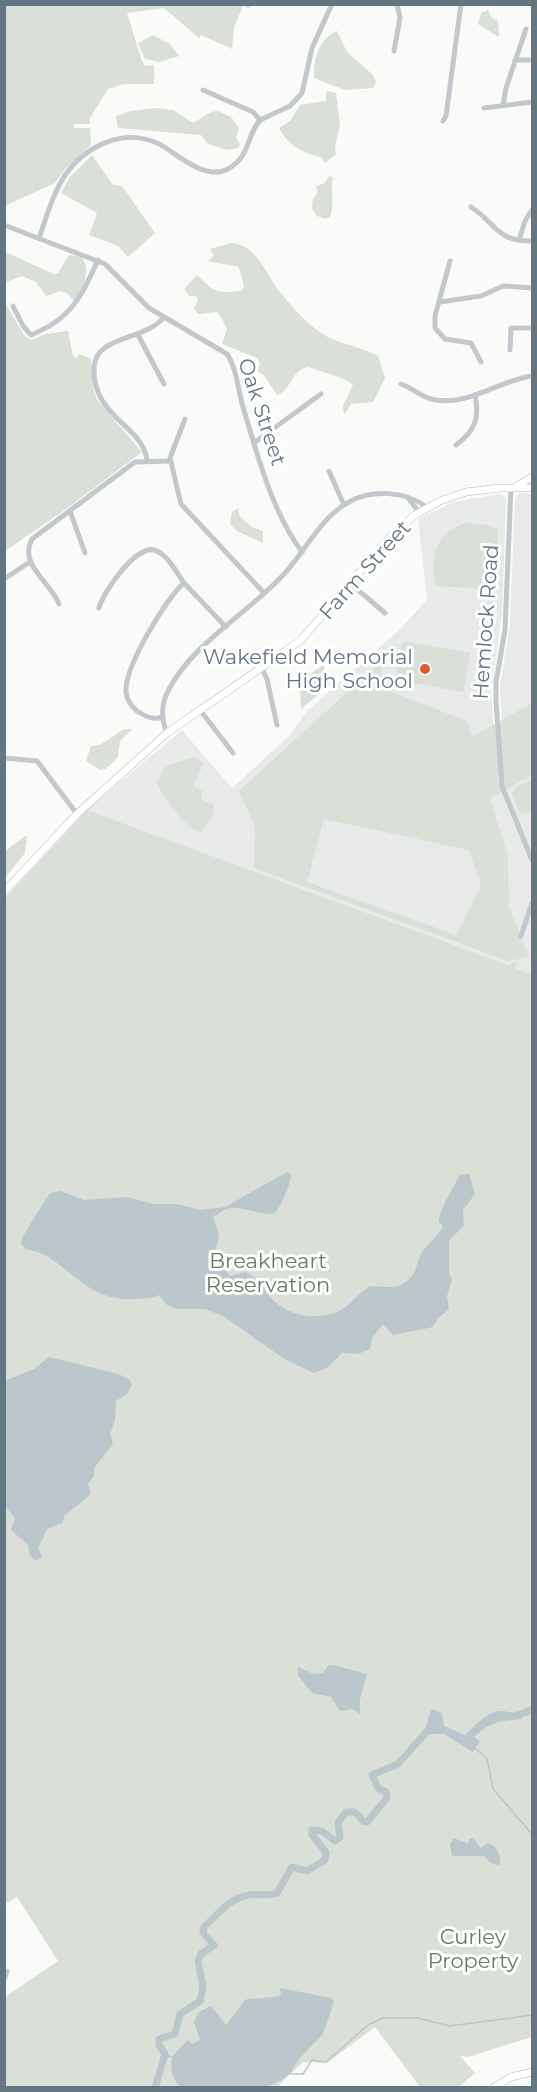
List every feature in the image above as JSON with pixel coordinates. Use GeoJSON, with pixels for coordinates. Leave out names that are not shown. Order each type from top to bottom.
{"type":"FeatureCollection","features":[{"type":"Feature","properties":{"kind":"main road"},"geometry":{"type":"LineString","coordinates":[[512,488],[532,477]]}},
{"type":"Feature","properties":{"kind":"main road","name":"Farm Street"},"geometry":{"type":"LineString","coordinates":[[4,892],[77,814],[167,733],[262,669],[305,636],[390,537],[419,512],[426,507],[466,492],[532,488]]}},
{"type":"Feature","properties":{"kind":"main road"},"geometry":{"type":"LineString","coordinates":[[493,2088],[512,2077],[532,2072]]}},
{"type":"Feature","properties":{"kind":"street"},"geometry":{"type":"LineString","coordinates":[[39,238],[66,175],[98,145],[122,137],[137,138],[164,147],[185,162],[220,172],[231,167],[244,154],[260,120],[290,106],[300,97],[305,86],[312,48],[332,4]]}},
{"type":"Feature","properties":{"kind":"street"},"geometry":{"type":"LineString","coordinates":[[394,51],[400,18],[397,4]]}},
{"type":"Feature","properties":{"kind":"street"},"geometry":{"type":"LineString","coordinates":[[442,120],[446,116],[461,4]]}},
{"type":"Feature","properties":{"kind":"street"},"geometry":{"type":"LineString","coordinates":[[502,105],[526,29]]}},
{"type":"Feature","properties":{"kind":"street"},"geometry":{"type":"LineString","coordinates":[[515,60],[532,60]]}},
{"type":"Feature","properties":{"kind":"street"},"geometry":{"type":"LineString","coordinates":[[203,90],[253,112],[260,120]]}},
{"type":"Feature","properties":{"kind":"street"},"geometry":{"type":"LineString","coordinates":[[484,108],[532,102]]}},
{"type":"Feature","properties":{"kind":"street"},"geometry":{"type":"LineString","coordinates":[[471,207],[485,216],[499,233],[519,240],[532,241]]}},
{"type":"Feature","properties":{"kind":"street"},"geometry":{"type":"LineString","coordinates":[[519,240],[525,221],[532,210]]}},
{"type":"Feature","properties":{"kind":"street","name":"Oak Street"},"geometry":{"type":"LineString","coordinates":[[4,225],[98,260],[110,268],[143,303],[217,346],[228,356],[279,513],[302,552]]}},
{"type":"Feature","properties":{"kind":"street"},"geometry":{"type":"LineString","coordinates":[[13,306],[23,326],[31,335],[51,326],[78,302],[98,260]]}},
{"type":"Feature","properties":{"kind":"street"},"geometry":{"type":"LineString","coordinates":[[450,261],[434,323],[438,333],[445,339],[471,342],[481,362]]}},
{"type":"Feature","properties":{"kind":"street"},"geometry":{"type":"LineString","coordinates":[[440,302],[479,297],[503,286],[532,288]]}},
{"type":"Feature","properties":{"kind":"street"},"geometry":{"type":"LineString","coordinates":[[147,460],[142,444],[101,400],[94,377],[95,360],[103,348],[152,329],[164,317]]}},
{"type":"Feature","properties":{"kind":"street"},"geometry":{"type":"LineString","coordinates":[[510,350],[511,328],[532,328]]}},
{"type":"Feature","properties":{"kind":"street"},"geometry":{"type":"LineString","coordinates":[[138,335],[164,384]]}},
{"type":"Feature","properties":{"kind":"street"},"geometry":{"type":"LineString","coordinates":[[401,384],[435,399],[475,395],[532,376]]}},
{"type":"Feature","properties":{"kind":"street"},"geometry":{"type":"LineString","coordinates":[[255,442],[303,410],[321,394]]}},
{"type":"Feature","properties":{"kind":"street"},"geometry":{"type":"LineString","coordinates":[[456,445],[470,433],[476,422],[478,411],[475,395]]}},
{"type":"Feature","properties":{"kind":"street"},"geometry":{"type":"LineString","coordinates":[[185,419],[173,447],[170,461],[182,507],[264,593]]}},
{"type":"Feature","properties":{"kind":"street"},"geometry":{"type":"LineString","coordinates":[[59,604],[55,594],[30,562],[28,551],[32,539],[134,462],[170,461]]}},
{"type":"Feature","properties":{"kind":"street"},"geometry":{"type":"LineString","coordinates":[[329,471],[344,505]]}},
{"type":"Feature","properties":{"kind":"street","name":"Hemlock Road"},"geometry":{"type":"LineString","coordinates":[[512,488],[505,630],[495,695],[502,786],[532,860]]}},
{"type":"Feature","properties":{"kind":"street"},"geometry":{"type":"LineString","coordinates":[[401,495],[411,500],[419,512]]}},
{"type":"Feature","properties":{"kind":"street"},"geometry":{"type":"LineString","coordinates":[[167,733],[163,717],[165,699],[178,676],[226,627],[285,573],[344,505],[364,496],[401,495],[411,497],[426,507]]}},
{"type":"Feature","properties":{"kind":"street"},"geometry":{"type":"LineString","coordinates":[[70,511],[85,553]]}},
{"type":"Feature","properties":{"kind":"street"},"geometry":{"type":"LineString","coordinates":[[99,608],[105,593],[136,555],[153,549],[161,553],[184,583],[226,627]]}},
{"type":"Feature","properties":{"kind":"street"},"geometry":{"type":"LineString","coordinates":[[4,579],[30,562]]}},
{"type":"Feature","properties":{"kind":"street"},"geometry":{"type":"LineString","coordinates":[[174,728],[163,717],[150,718],[136,710],[129,701],[126,687],[154,622],[184,583]]}},
{"type":"Feature","properties":{"kind":"street"},"geometry":{"type":"LineString","coordinates":[[351,584],[385,613]]}},
{"type":"Feature","properties":{"kind":"street"},"geometry":{"type":"LineString","coordinates":[[262,669],[267,679],[277,725]]}},
{"type":"Feature","properties":{"kind":"street"},"geometry":{"type":"LineString","coordinates":[[200,710],[233,753]]}},
{"type":"Feature","properties":{"kind":"street"},"geometry":{"type":"LineString","coordinates":[[4,758],[37,761],[77,814]]}},
{"type":"Feature","properties":{"kind":"street"},"geometry":{"type":"LineString","coordinates":[[521,936],[532,903]]}},
{"type":"Feature","properties":{"kind":"street"},"geometry":{"type":"LineString","coordinates":[[4,1980],[7,1971]]}},
{"type":"Feature","properties":{"kind":"shaded area"},"geometry":{"type":"Polygon","coordinates":[[[519,493],[532,494],[532,703],[502,720],[500,687],[510,624],[515,499],[519,493]]]}},
{"type":"Feature","properties":{"kind":"shaded area"},"geometry":{"type":"Polygon","coordinates":[[[500,494],[506,499],[502,614],[491,690],[494,725],[454,747],[412,836],[532,775],[532,974],[87,810],[182,730],[232,788],[288,737],[307,711],[398,631],[427,600],[418,519],[453,502],[500,494]]]}},
{"type":"Feature","properties":{"kind":"shaded area"},"geometry":{"type":"Polygon","coordinates":[[[287,1172],[291,1174],[290,1182],[275,1213],[232,1208],[213,1217],[219,1236],[213,1262],[220,1263],[230,1276],[245,1272],[250,1274],[274,1301],[288,1311],[306,1316],[324,1315],[341,1310],[370,1286],[394,1287],[409,1280],[422,1252],[443,1226],[439,1222],[441,1211],[460,1175],[469,1174],[475,1194],[463,1210],[464,1226],[449,1240],[449,1272],[452,1280],[447,1296],[449,1309],[439,1317],[433,1327],[393,1335],[383,1324],[372,1338],[370,1349],[358,1354],[342,1353],[328,1367],[314,1373],[286,1360],[223,1316],[205,1309],[177,1309],[167,1305],[159,1295],[132,1299],[114,1298],[99,1293],[52,1259],[25,1249],[21,1243],[50,1193],[60,1191],[84,1200],[127,1197],[154,1204],[177,1204],[201,1210],[225,1207],[287,1172]]]}},
{"type":"Feature","properties":{"kind":"shaded area"},"geometry":{"type":"Polygon","coordinates":[[[49,1357],[118,1374],[129,1379],[132,1384],[128,1393],[116,1401],[115,1420],[110,1434],[113,1444],[94,1468],[94,1476],[88,1484],[91,1494],[65,1515],[62,1523],[47,1529],[38,1548],[42,1557],[36,1561],[30,1556],[28,1545],[11,1530],[15,1518],[5,1506],[5,1381],[34,1369],[49,1357]]]}},
{"type":"Feature","properties":{"kind":"shaded area"},"geometry":{"type":"Polygon","coordinates":[[[333,1665],[367,1674],[360,1699],[360,1714],[352,1709],[340,1711],[331,1697],[312,1693],[298,1675],[298,1667],[313,1674],[323,1673],[328,1666],[333,1665]]]}},
{"type":"Feature","properties":{"kind":"shaded area"},"geometry":{"type":"Polygon","coordinates":[[[529,1706],[521,1719],[496,1723],[481,1731],[474,1737],[480,1741],[473,1752],[444,1734],[424,1734],[431,1709],[442,1713],[444,1726],[465,1735],[492,1713],[515,1712],[529,1706]]]}},
{"type":"Feature","properties":{"kind":"shaded area"},"geometry":{"type":"Polygon","coordinates":[[[454,1838],[468,1844],[469,1839],[473,1838],[481,1848],[487,1843],[490,1844],[498,1851],[500,1865],[490,1863],[485,1856],[452,1856],[450,1844],[454,1838]]]}},
{"type":"Feature","properties":{"kind":"shaded area"},"geometry":{"type":"Polygon","coordinates":[[[280,1988],[331,1998],[334,2002],[323,2034],[298,2060],[291,2073],[266,2087],[182,2088],[179,2085],[172,2074],[172,2057],[188,2040],[192,2044],[200,2040],[194,2022],[199,2012],[211,2006],[226,2025],[245,2000],[281,1995],[280,1988]]]}},
{"type":"Feature","properties":{"kind":"green space"},"geometry":{"type":"Polygon","coordinates":[[[4,5],[243,5],[234,28],[232,49],[201,35],[199,38],[164,8],[127,13],[142,61],[145,66],[154,65],[154,84],[124,84],[108,89],[90,118],[90,124],[74,124],[74,128],[90,128],[91,145],[66,168],[55,183],[5,206],[4,5]]]}},
{"type":"Feature","properties":{"kind":"green space"},"geometry":{"type":"Polygon","coordinates":[[[488,10],[492,18],[498,21],[499,37],[478,24],[481,13],[488,10]]]}},
{"type":"Feature","properties":{"kind":"green space"},"geometry":{"type":"Polygon","coordinates":[[[337,31],[347,52],[373,75],[376,82],[373,88],[345,90],[314,78],[318,51],[326,39],[337,31]]]}},
{"type":"Feature","properties":{"kind":"green space"},"geometry":{"type":"Polygon","coordinates":[[[153,35],[170,44],[179,56],[159,62],[145,59],[138,43],[153,35]]]}},
{"type":"Feature","properties":{"kind":"green space"},"geometry":{"type":"Polygon","coordinates":[[[326,91],[336,93],[340,126],[335,146],[336,154],[325,163],[321,157],[302,151],[291,144],[279,128],[291,120],[300,105],[326,101],[326,91]]]}},
{"type":"Feature","properties":{"kind":"green space"},"geometry":{"type":"Polygon","coordinates":[[[157,108],[173,110],[193,123],[211,112],[218,111],[231,117],[239,128],[236,138],[240,144],[238,148],[228,150],[208,144],[201,135],[118,128],[116,116],[131,111],[157,108]]]}},
{"type":"Feature","properties":{"kind":"green space"},"geometry":{"type":"Polygon","coordinates":[[[92,155],[113,185],[122,186],[155,233],[128,257],[118,246],[89,235],[97,213],[61,193],[70,177],[92,155]]]}},
{"type":"Feature","properties":{"kind":"green space"},"geometry":{"type":"Polygon","coordinates":[[[329,176],[333,177],[332,207],[330,217],[325,219],[317,216],[312,209],[313,198],[318,192],[316,186],[325,183],[329,176]]]}},
{"type":"Feature","properties":{"kind":"green space"},"geometry":{"type":"Polygon","coordinates":[[[232,243],[248,249],[260,261],[284,297],[316,329],[330,338],[378,356],[385,378],[373,402],[351,404],[344,415],[343,406],[353,385],[344,379],[308,367],[298,372],[282,393],[277,395],[264,375],[257,371],[260,364],[257,358],[222,344],[227,329],[218,312],[198,314],[194,308],[198,301],[196,296],[189,296],[184,289],[197,275],[207,285],[221,292],[242,290],[244,287],[239,267],[208,261],[214,256],[210,249],[232,243]]]}},
{"type":"Feature","properties":{"kind":"green space"},"geometry":{"type":"Polygon","coordinates":[[[5,252],[54,274],[58,273],[69,255],[81,257],[86,268],[83,285],[74,301],[67,293],[60,291],[46,296],[36,282],[22,276],[5,283],[5,252]]]}},
{"type":"Feature","properties":{"kind":"green space"},"geometry":{"type":"Polygon","coordinates":[[[4,301],[24,335],[31,340],[46,334],[68,331],[73,356],[77,358],[79,354],[91,359],[93,387],[97,400],[142,452],[69,507],[5,551],[4,301]]]}},
{"type":"Feature","properties":{"kind":"green space"},"geometry":{"type":"Polygon","coordinates":[[[238,508],[240,517],[252,527],[263,531],[263,543],[237,531],[230,524],[232,512],[238,508]]]}},
{"type":"Feature","properties":{"kind":"green space"},"geometry":{"type":"Polygon","coordinates":[[[465,523],[488,525],[498,530],[495,584],[490,589],[436,586],[434,565],[437,548],[447,533],[465,523]]]}},
{"type":"Feature","properties":{"kind":"green space"},"geometry":{"type":"Polygon","coordinates":[[[403,641],[470,653],[463,692],[395,680],[403,641]]]}},
{"type":"Feature","properties":{"kind":"green space"},"geometry":{"type":"Polygon","coordinates":[[[380,662],[384,689],[467,721],[472,737],[532,703],[532,775],[490,798],[508,856],[509,907],[529,957],[508,961],[254,868],[255,827],[239,791],[380,662]],[[324,819],[307,882],[456,935],[481,885],[469,850],[324,819]]]}},
{"type":"Feature","properties":{"kind":"green space"},"geometry":{"type":"Polygon","coordinates":[[[323,665],[331,684],[301,709],[300,687],[305,678],[323,665]]]}},
{"type":"Feature","properties":{"kind":"green space"},"geometry":{"type":"Polygon","coordinates":[[[124,729],[132,729],[120,741],[118,757],[106,769],[100,770],[86,761],[91,746],[100,745],[124,729]]]}},
{"type":"Feature","properties":{"kind":"green space"},"geometry":{"type":"Polygon","coordinates":[[[194,757],[204,763],[193,786],[203,791],[201,797],[203,801],[214,805],[213,815],[201,832],[189,826],[182,819],[169,803],[157,782],[166,766],[194,757]]]}},
{"type":"Feature","properties":{"kind":"green space"},"geometry":{"type":"Polygon","coordinates":[[[532,780],[532,813],[520,814],[512,793],[517,786],[532,780]]]}},
{"type":"Feature","properties":{"kind":"green space","name":"Breakheart Reservation"},"geometry":{"type":"Polygon","coordinates":[[[87,810],[508,965],[517,961],[515,968],[532,974],[532,2037],[468,2057],[460,2056],[475,2073],[459,2087],[420,2087],[375,2027],[327,2063],[303,2062],[277,2087],[5,2087],[5,1997],[58,1961],[17,1897],[5,1904],[4,899],[87,810]]]}},
{"type":"Feature","properties":{"kind":"green space"},"geometry":{"type":"Polygon","coordinates":[[[27,835],[25,853],[5,878],[5,851],[27,835]]]}},
{"type":"Feature","properties":{"kind":"waterway"},"geometry":{"type":"LineString","coordinates":[[518,1715],[532,1710]]}},
{"type":"Feature","properties":{"kind":"waterway"},"geometry":{"type":"LineString","coordinates":[[155,2088],[165,2054],[159,2045],[159,2039],[175,2034],[180,2014],[200,2001],[203,1987],[198,1961],[201,1954],[214,1945],[203,1933],[204,1927],[224,1908],[241,1897],[277,1893],[292,1867],[307,1871],[325,1860],[326,1852],[312,1835],[312,1830],[322,1831],[335,1841],[340,1837],[338,1823],[346,1812],[355,1812],[367,1822],[387,1798],[386,1792],[378,1788],[372,1775],[398,1764],[430,1728]]}},
{"type":"Feature","properties":{"kind":"waterway"},"geometry":{"type":"LineString","coordinates":[[475,1748],[487,1759],[493,1789],[532,1834]]}},
{"type":"Feature","properties":{"kind":"waterway"},"geometry":{"type":"LineString","coordinates":[[291,2074],[303,2074],[312,2060],[326,2062],[368,2025],[383,2018],[418,2018],[450,2026],[532,2015]]}},
{"type":"Feature","properties":{"kind":"waterway"},"geometry":{"type":"LineString","coordinates":[[165,2054],[171,2057]]}},
{"type":"Feature","properties":{"kind":"place","name":"Wakefield Memorial High School"},"geometry":{"type":"Point","coordinates":[425,669]}},
{"type":"Feature","properties":{"kind":"park label","name":"Curley Property"},"geometry":{"type":"Point","coordinates":[473,1949]}}]}
